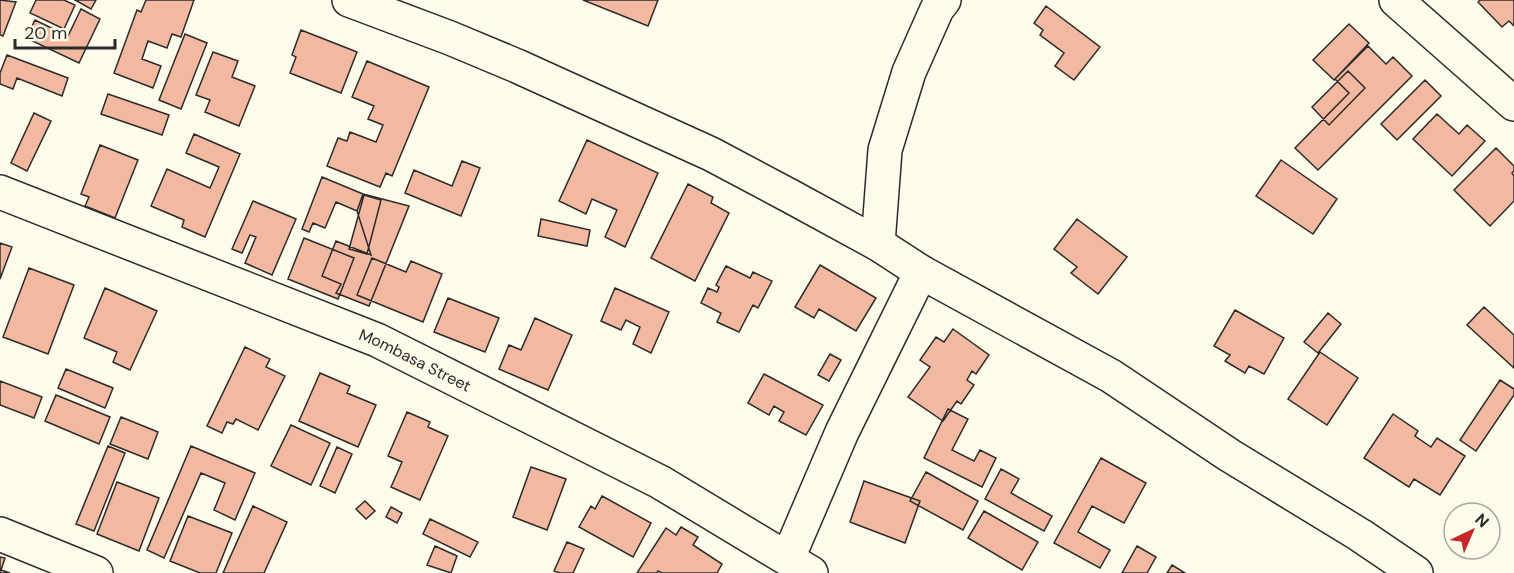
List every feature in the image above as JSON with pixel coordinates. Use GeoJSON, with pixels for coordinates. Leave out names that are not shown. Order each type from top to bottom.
{"type":"FeatureCollection","features":[{"type":"Feature","properties":{"kind":"street"},"geometry":{"type":"LineString","coordinates":[[349,0],[517,66],[711,154],[878,244],[921,272],[1111,376],[1229,455],[1416,573]]}},
{"type":"Feature","properties":{"kind":"street"},"geometry":{"type":"LineString","coordinates":[[878,244],[885,150],[909,72],[937,9],[944,0]]}},
{"type":"Feature","properties":{"kind":"street"},"geometry":{"type":"LineString","coordinates":[[1396,0],[1514,104]]}},
{"type":"Feature","properties":{"kind":"street","name":"Mombasa Street"},"geometry":{"type":"LineString","coordinates":[[0,192],[377,340],[660,482],[800,566]]}},
{"type":"Feature","properties":{"kind":"street"},"geometry":{"type":"LineString","coordinates":[[800,566],[842,432],[921,272]]}},
{"type":"Feature","properties":{"kind":"street"},"geometry":{"type":"LineString","coordinates":[[0,534],[96,573]]}},
{"type":"Feature","properties":{"kind":"building"},"geometry":{"type":"Polygon","coordinates":[[[0,0],[16,2],[3,36],[0,35],[0,0]]]}},
{"type":"Feature","properties":{"kind":"building"},"geometry":{"type":"Polygon","coordinates":[[[36,0],[64,0],[75,5],[64,29],[30,13],[36,0]]]}},
{"type":"Feature","properties":{"kind":"building"},"geometry":{"type":"Polygon","coordinates":[[[75,0],[96,0],[91,9],[75,0]]]}},
{"type":"Feature","properties":{"kind":"building"},"geometry":{"type":"Polygon","coordinates":[[[146,0],[194,0],[181,37],[172,34],[167,48],[148,41],[142,59],[161,66],[153,88],[114,73],[137,10],[141,12],[146,0]]]}},
{"type":"Feature","properties":{"kind":"building"},"geometry":{"type":"Polygon","coordinates":[[[583,0],[658,0],[648,26],[583,0]]]}},
{"type":"Feature","properties":{"kind":"building"},"geometry":{"type":"Polygon","coordinates":[[[1480,0],[1514,0],[1514,26],[1509,21],[1502,27],[1478,2],[1480,0]]]}},
{"type":"Feature","properties":{"kind":"building"},"geometry":{"type":"Polygon","coordinates":[[[1046,6],[1100,47],[1074,80],[1055,66],[1064,53],[1040,35],[1043,30],[1034,23],[1046,6]]]}},
{"type":"Feature","properties":{"kind":"building"},"geometry":{"type":"Polygon","coordinates":[[[81,9],[100,19],[79,63],[26,38],[35,20],[68,36],[81,9]]]}},
{"type":"Feature","properties":{"kind":"building"},"geometry":{"type":"Polygon","coordinates":[[[1349,24],[1369,43],[1334,80],[1313,60],[1349,24]]]}},
{"type":"Feature","properties":{"kind":"building"},"geometry":{"type":"Polygon","coordinates":[[[301,30],[357,52],[341,93],[290,73],[296,57],[292,55],[301,30]]]}},
{"type":"Feature","properties":{"kind":"building"},"geometry":{"type":"Polygon","coordinates":[[[185,34],[207,43],[181,109],[159,100],[185,34]]]}},
{"type":"Feature","properties":{"kind":"building"},"geometry":{"type":"Polygon","coordinates":[[[1368,46],[1386,64],[1393,57],[1412,76],[1318,170],[1295,148],[1349,93],[1335,79],[1368,46]]]}},
{"type":"Feature","properties":{"kind":"building"},"geometry":{"type":"Polygon","coordinates":[[[213,52],[238,61],[232,77],[255,86],[239,126],[205,112],[210,100],[196,95],[213,52]]]}},
{"type":"Feature","properties":{"kind":"building"},"geometry":{"type":"Polygon","coordinates":[[[7,55],[68,78],[62,96],[17,78],[13,89],[0,84],[0,73],[7,55]]]}},
{"type":"Feature","properties":{"kind":"building"},"geometry":{"type":"Polygon","coordinates":[[[367,61],[429,87],[392,176],[386,173],[380,187],[327,166],[338,138],[347,141],[350,132],[376,142],[383,125],[368,119],[374,106],[352,97],[367,61]]]}},
{"type":"Feature","properties":{"kind":"building"},"geometry":{"type":"Polygon","coordinates":[[[1348,71],[1365,88],[1329,125],[1312,107],[1348,71]]]}},
{"type":"Feature","properties":{"kind":"building"},"geometry":{"type":"Polygon","coordinates":[[[1425,80],[1441,96],[1397,140],[1381,124],[1425,80]]]}},
{"type":"Feature","properties":{"kind":"building"},"geometry":{"type":"Polygon","coordinates":[[[108,94],[169,115],[162,135],[101,114],[108,94]]]}},
{"type":"Feature","properties":{"kind":"building"},"geometry":{"type":"Polygon","coordinates":[[[34,113],[51,121],[27,171],[11,163],[34,113]]]}},
{"type":"Feature","properties":{"kind":"building"},"geometry":{"type":"Polygon","coordinates":[[[1437,114],[1459,134],[1467,125],[1485,141],[1452,176],[1413,139],[1437,114]]]}},
{"type":"Feature","properties":{"kind":"building"},"geometry":{"type":"Polygon","coordinates":[[[194,134],[240,154],[205,237],[182,227],[184,220],[151,206],[167,169],[210,188],[219,167],[186,153],[194,134]]]}},
{"type":"Feature","properties":{"kind":"building"},"geometry":{"type":"Polygon","coordinates":[[[587,140],[658,173],[625,247],[605,237],[617,210],[592,199],[586,214],[559,201],[587,140]]]}},
{"type":"Feature","properties":{"kind":"building"},"geometry":{"type":"Polygon","coordinates":[[[100,145],[138,160],[115,218],[85,206],[89,197],[81,194],[100,145]]]}},
{"type":"Feature","properties":{"kind":"building"},"geometry":{"type":"Polygon","coordinates":[[[1496,148],[1514,166],[1512,173],[1514,201],[1490,226],[1454,190],[1496,148]]]}},
{"type":"Feature","properties":{"kind":"building"},"geometry":{"type":"Polygon","coordinates":[[[1281,160],[1337,199],[1313,234],[1256,196],[1281,160]]]}},
{"type":"Feature","properties":{"kind":"building"},"geometry":{"type":"Polygon","coordinates":[[[462,161],[480,168],[461,216],[405,193],[414,170],[452,186],[462,161]]]}},
{"type":"Feature","properties":{"kind":"building"},"geometry":{"type":"Polygon","coordinates":[[[322,177],[363,194],[357,211],[336,202],[325,228],[313,223],[309,232],[302,229],[322,177]]]}},
{"type":"Feature","properties":{"kind":"building"},"geometry":{"type":"Polygon","coordinates":[[[688,184],[713,197],[711,203],[729,213],[695,281],[651,258],[688,184]]]}},
{"type":"Feature","properties":{"kind":"building"},"geometry":{"type":"Polygon","coordinates":[[[363,194],[409,206],[369,306],[336,293],[341,284],[322,276],[336,241],[371,255],[357,211],[363,194]]]}},
{"type":"Feature","properties":{"kind":"building"},"geometry":{"type":"Polygon","coordinates":[[[364,195],[381,200],[367,254],[349,249],[364,195]]]}},
{"type":"Feature","properties":{"kind":"building"},"geometry":{"type":"Polygon","coordinates":[[[253,201],[296,219],[272,275],[245,263],[256,237],[250,235],[242,253],[232,249],[253,201]]]}},
{"type":"Feature","properties":{"kind":"building"},"geometry":{"type":"Polygon","coordinates":[[[541,219],[590,230],[587,246],[538,236],[541,219]]]}},
{"type":"Feature","properties":{"kind":"building"},"geometry":{"type":"Polygon","coordinates":[[[1077,219],[1127,257],[1098,294],[1071,273],[1077,267],[1054,249],[1077,219]]]}},
{"type":"Feature","properties":{"kind":"building"},"geometry":{"type":"Polygon","coordinates":[[[304,238],[354,258],[338,299],[288,279],[304,238]]]}},
{"type":"Feature","properties":{"kind":"building"},"geometry":{"type":"Polygon","coordinates":[[[0,243],[12,247],[0,279],[0,243]]]}},
{"type":"Feature","properties":{"kind":"building"},"geometry":{"type":"Polygon","coordinates":[[[372,258],[406,272],[411,261],[442,274],[423,322],[357,295],[372,258]]]}},
{"type":"Feature","properties":{"kind":"building"},"geometry":{"type":"Polygon","coordinates":[[[820,265],[876,298],[856,331],[819,309],[814,318],[795,307],[820,265]]]}},
{"type":"Feature","properties":{"kind":"building"},"geometry":{"type":"Polygon","coordinates":[[[726,266],[750,278],[753,272],[772,281],[758,308],[753,305],[739,332],[717,322],[721,313],[701,303],[708,288],[717,292],[719,287],[716,285],[726,266]]]}},
{"type":"Feature","properties":{"kind":"building"},"geometry":{"type":"Polygon","coordinates":[[[29,268],[74,285],[48,354],[3,337],[29,268]]]}},
{"type":"Feature","properties":{"kind":"building"},"geometry":{"type":"Polygon","coordinates":[[[105,288],[157,311],[130,370],[113,362],[117,352],[84,338],[105,288]]]}},
{"type":"Feature","properties":{"kind":"building"},"geometry":{"type":"Polygon","coordinates":[[[615,288],[669,312],[651,353],[633,344],[640,327],[626,320],[621,330],[601,321],[615,288]]]}},
{"type":"Feature","properties":{"kind":"building"},"geometry":{"type":"Polygon","coordinates":[[[448,298],[499,318],[485,352],[434,332],[448,298]]]}},
{"type":"Feature","properties":{"kind":"building"},"geometry":{"type":"Polygon","coordinates":[[[1484,307],[1514,335],[1514,368],[1467,325],[1484,307]]]}},
{"type":"Feature","properties":{"kind":"building"},"geometry":{"type":"Polygon","coordinates":[[[1235,310],[1284,338],[1264,374],[1249,366],[1245,373],[1225,361],[1230,355],[1214,346],[1235,310]]]}},
{"type":"Feature","properties":{"kind":"building"},"geometry":{"type":"Polygon","coordinates":[[[1328,313],[1341,324],[1318,353],[1304,342],[1328,313]]]}},
{"type":"Feature","properties":{"kind":"building"},"geometry":{"type":"Polygon","coordinates":[[[535,318],[572,335],[548,390],[499,369],[509,345],[521,350],[535,318]]]}},
{"type":"Feature","properties":{"kind":"building"},"geometry":{"type":"Polygon","coordinates":[[[953,329],[989,355],[976,374],[972,371],[967,380],[974,385],[961,404],[957,401],[943,421],[908,397],[930,367],[920,360],[936,337],[944,342],[953,329]]]}},
{"type":"Feature","properties":{"kind":"building"},"geometry":{"type":"Polygon","coordinates":[[[245,347],[270,359],[266,367],[285,376],[258,430],[236,419],[233,424],[227,422],[222,433],[207,426],[245,347]]]}},
{"type":"Feature","properties":{"kind":"building"},"geometry":{"type":"Polygon","coordinates":[[[1320,352],[1358,378],[1327,425],[1288,399],[1320,352]]]}},
{"type":"Feature","properties":{"kind":"building"},"geometry":{"type":"Polygon","coordinates":[[[830,354],[841,360],[829,381],[818,375],[830,354]]]}},
{"type":"Feature","properties":{"kind":"building"},"geometry":{"type":"Polygon","coordinates":[[[66,369],[113,388],[105,408],[58,388],[66,369]]]}},
{"type":"Feature","properties":{"kind":"building"},"geometry":{"type":"Polygon","coordinates":[[[320,373],[350,386],[347,393],[376,405],[358,447],[299,421],[320,373]]]}},
{"type":"Feature","properties":{"kind":"building"},"geometry":{"type":"Polygon","coordinates":[[[764,374],[823,405],[806,435],[779,421],[784,412],[774,406],[769,415],[748,403],[764,374]]]}},
{"type":"Feature","properties":{"kind":"building"},"geometry":{"type":"Polygon","coordinates":[[[1500,380],[1514,389],[1514,395],[1476,451],[1460,440],[1500,380]]]}},
{"type":"Feature","properties":{"kind":"building"},"geometry":{"type":"Polygon","coordinates":[[[0,381],[42,397],[34,418],[0,405],[0,381]]]}},
{"type":"Feature","properties":{"kind":"building"},"geometry":{"type":"Polygon","coordinates":[[[56,395],[110,417],[99,444],[45,421],[56,395]]]}},
{"type":"Feature","properties":{"kind":"building"},"geometry":{"type":"Polygon","coordinates":[[[948,409],[968,419],[952,450],[974,461],[980,450],[996,458],[982,487],[924,458],[948,409]]]}},
{"type":"Feature","properties":{"kind":"building"},"geometry":{"type":"Polygon","coordinates":[[[407,412],[430,422],[428,427],[448,436],[420,500],[391,487],[402,462],[388,456],[407,412]]]}},
{"type":"Feature","properties":{"kind":"building"},"geometry":{"type":"Polygon","coordinates":[[[1393,414],[1418,431],[1415,436],[1431,447],[1437,438],[1465,456],[1440,495],[1414,479],[1409,487],[1364,458],[1393,414]]]}},
{"type":"Feature","properties":{"kind":"building"},"geometry":{"type":"Polygon","coordinates":[[[121,417],[158,432],[148,459],[110,444],[121,417]]]}},
{"type":"Feature","properties":{"kind":"building"},"geometry":{"type":"Polygon","coordinates":[[[291,425],[330,443],[311,485],[271,466],[291,425]]]}},
{"type":"Feature","properties":{"kind":"building"},"geometry":{"type":"Polygon","coordinates":[[[108,446],[125,453],[94,531],[76,524],[108,446]]]}},
{"type":"Feature","properties":{"kind":"building"},"geometry":{"type":"Polygon","coordinates":[[[191,446],[255,473],[235,520],[214,510],[225,483],[201,473],[164,558],[147,550],[191,446]]]}},
{"type":"Feature","properties":{"kind":"building"},"geometry":{"type":"Polygon","coordinates":[[[337,447],[352,454],[335,493],[320,486],[337,447]]]}},
{"type":"Feature","properties":{"kind":"building"},"geometry":{"type":"Polygon","coordinates":[[[1101,458],[1146,483],[1124,523],[1092,506],[1078,532],[1110,550],[1100,568],[1054,543],[1101,458]]]}},
{"type":"Feature","properties":{"kind":"building"},"geometry":{"type":"Polygon","coordinates":[[[531,467],[566,479],[547,530],[513,517],[531,467]]]}},
{"type":"Feature","properties":{"kind":"building"},"geometry":{"type":"Polygon","coordinates":[[[1001,469],[1019,479],[1011,493],[1052,516],[1044,531],[985,499],[1001,469]]]}},
{"type":"Feature","properties":{"kind":"building"},"geometry":{"type":"Polygon","coordinates":[[[926,472],[978,501],[963,530],[910,501],[926,472]]]}},
{"type":"Feature","properties":{"kind":"building"},"geometry":{"type":"Polygon","coordinates":[[[864,481],[920,501],[905,543],[850,522],[864,481]]]}},
{"type":"Feature","properties":{"kind":"building"},"geometry":{"type":"Polygon","coordinates":[[[117,482],[159,498],[139,551],[97,534],[117,482]]]}},
{"type":"Feature","properties":{"kind":"building"},"geometry":{"type":"Polygon","coordinates":[[[602,496],[651,523],[633,557],[579,527],[591,506],[595,509],[602,496]]]}},
{"type":"Feature","properties":{"kind":"building"},"geometry":{"type":"Polygon","coordinates":[[[365,501],[375,511],[366,519],[356,509],[365,501]]]}},
{"type":"Feature","properties":{"kind":"building"},"geometry":{"type":"Polygon","coordinates":[[[253,506],[287,522],[264,573],[223,573],[253,506]]]}},
{"type":"Feature","properties":{"kind":"building"},"geometry":{"type":"Polygon","coordinates":[[[391,507],[402,513],[397,523],[386,517],[391,507]]]}},
{"type":"Feature","properties":{"kind":"building"},"geometry":{"type":"Polygon","coordinates":[[[984,511],[1038,542],[1022,570],[968,538],[984,511]]]}},
{"type":"Feature","properties":{"kind":"building"},"geometry":{"type":"Polygon","coordinates":[[[188,516],[232,533],[216,573],[200,573],[170,561],[188,516]]]}},
{"type":"Feature","properties":{"kind":"building"},"geometry":{"type":"Polygon","coordinates":[[[430,519],[478,542],[470,557],[423,534],[430,519]]]}},
{"type":"Feature","properties":{"kind":"building"},"geometry":{"type":"Polygon","coordinates":[[[681,527],[698,537],[693,545],[722,564],[717,573],[662,573],[658,571],[657,573],[637,573],[666,528],[676,535],[681,527]]]}},
{"type":"Feature","properties":{"kind":"building"},"geometry":{"type":"Polygon","coordinates":[[[567,542],[584,549],[573,573],[554,571],[567,542]]]}},
{"type":"Feature","properties":{"kind":"building"},"geometry":{"type":"Polygon","coordinates":[[[435,546],[457,556],[451,573],[427,565],[435,546]]]}},
{"type":"Feature","properties":{"kind":"building"},"geometry":{"type":"Polygon","coordinates":[[[1137,546],[1156,557],[1147,573],[1122,573],[1137,546]]]}},
{"type":"Feature","properties":{"kind":"building"},"geometry":{"type":"Polygon","coordinates":[[[0,557],[5,558],[1,570],[10,573],[0,573],[0,557]]]}},
{"type":"Feature","properties":{"kind":"building"},"geometry":{"type":"Polygon","coordinates":[[[1172,565],[1185,573],[1167,573],[1172,565]]]}}]}
